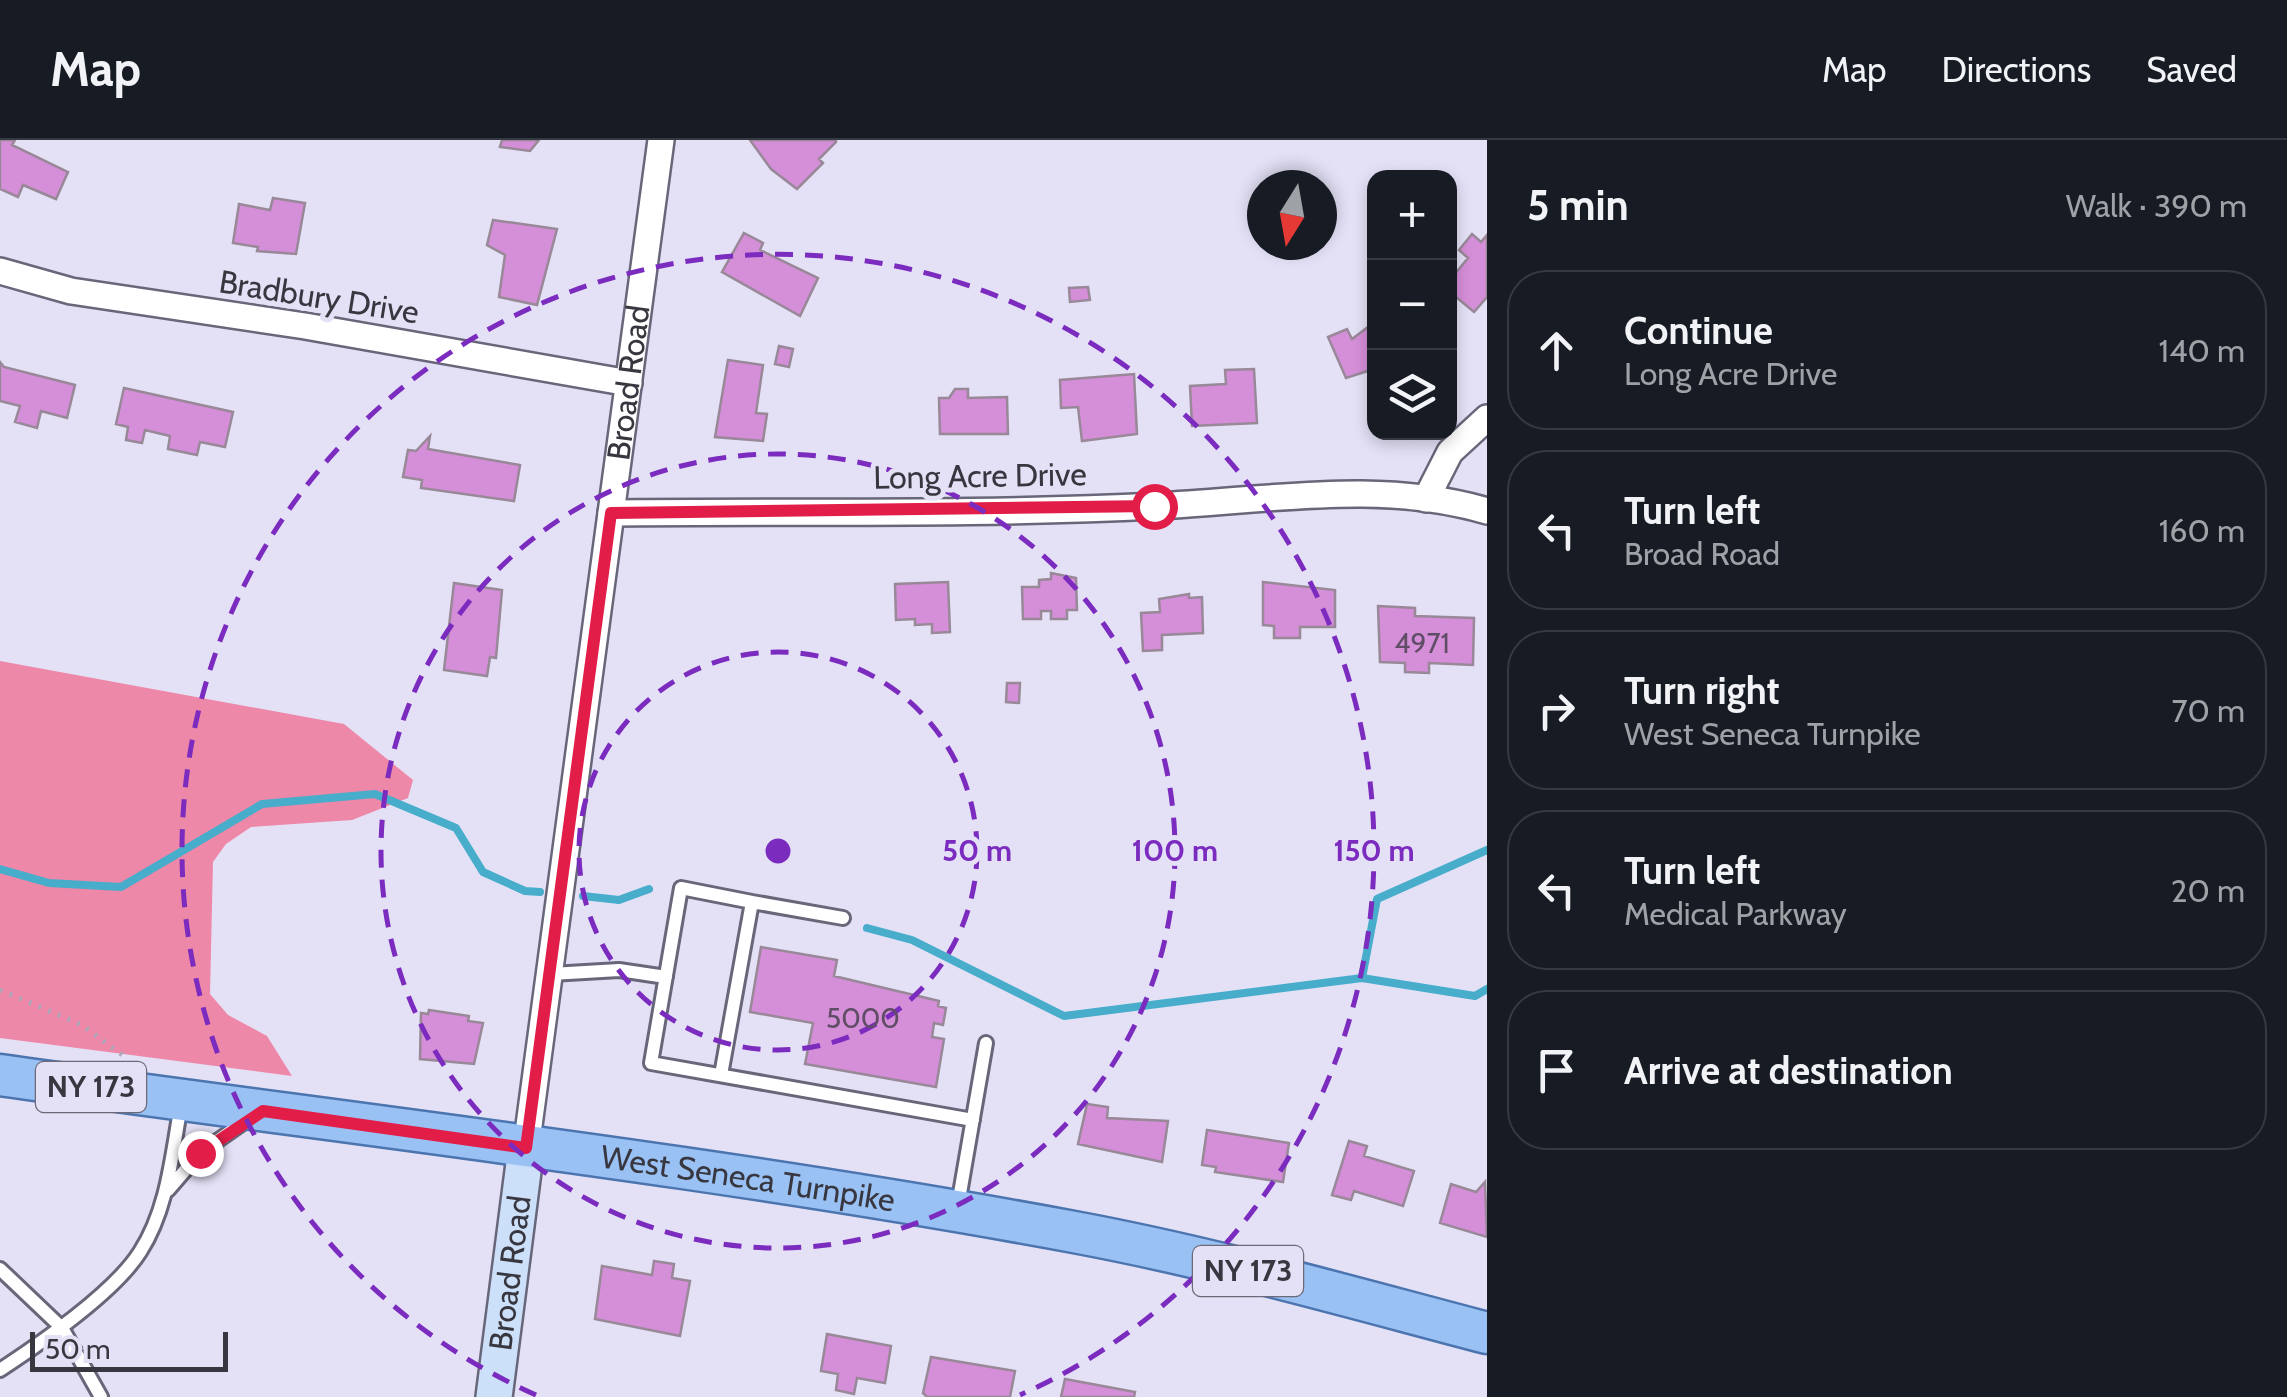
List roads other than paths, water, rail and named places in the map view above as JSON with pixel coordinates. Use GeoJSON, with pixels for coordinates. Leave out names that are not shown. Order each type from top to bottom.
{"type":"FeatureCollection","features":[{"type":"Feature","properties":{"kind":"main road","name":"West Seneca Turnpike"},"geometry":{"type":"LineString","coordinates":[[0,1074],[957,1212],[1229,1266],[1487,1334]]}},
{"type":"Feature","properties":{"kind":"street","name":"Broad Road"},"geometry":{"type":"LineString","coordinates":[[494,1397],[661,140]]}},
{"type":"Feature","properties":{"kind":"street","name":"Bradbury Drive"},"geometry":{"type":"LineString","coordinates":[[0,271],[71,291],[304,326],[629,384]]}},
{"type":"Feature","properties":{"kind":"street"},"geometry":{"type":"LineString","coordinates":[[1426,499],[1450,452],[1487,418]]}},
{"type":"Feature","properties":{"kind":"street","name":"Long Acre Drive"},"geometry":{"type":"LineString","coordinates":[[611,513],[1154,506],[1371,495],[1426,499],[1487,511]]}},
{"type":"Feature","properties":{"kind":"lane"},"geometry":{"type":"LineString","coordinates":[[843,918],[681,888],[651,1063],[973,1120]]}},
{"type":"Feature","properties":{"kind":"lane"},"geometry":{"type":"LineString","coordinates":[[721,1076],[752,902]]}},
{"type":"Feature","properties":{"kind":"lane"},"geometry":{"type":"LineString","coordinates":[[551,974],[619,970],[666,978]]}},
{"type":"Feature","properties":{"kind":"lane"},"geometry":{"type":"LineString","coordinates":[[957,1212],[986,1043]]}},
{"type":"Feature","properties":{"kind":"lane"},"geometry":{"type":"LineString","coordinates":[[0,1370],[62,1328],[140,1253],[166,1192],[182,1100]]}},
{"type":"Feature","properties":{"kind":"lane"},"geometry":{"type":"LineString","coordinates":[[166,1192],[210,1145],[263,1111]]}},
{"type":"Feature","properties":{"kind":"lane"},"geometry":{"type":"LineString","coordinates":[[0,1269],[62,1328],[101,1397]]}},
{"type":"Feature","properties":{"kind":"waterway"},"geometry":{"type":"LineString","coordinates":[[0,869],[49,883],[121,887],[262,804],[375,794],[456,828],[483,872],[525,891],[540,892]]}},
{"type":"Feature","properties":{"kind":"waterway"},"geometry":{"type":"LineString","coordinates":[[1362,978],[1377,899],[1487,850]]}},
{"type":"Feature","properties":{"kind":"waterway"},"geometry":{"type":"LineString","coordinates":[[583,896],[619,900],[649,889]]}},
{"type":"Feature","properties":{"kind":"waterway"},"geometry":{"type":"LineString","coordinates":[[867,928],[912,940],[1064,1016],[1362,978],[1475,996],[1487,989]]}}]}
